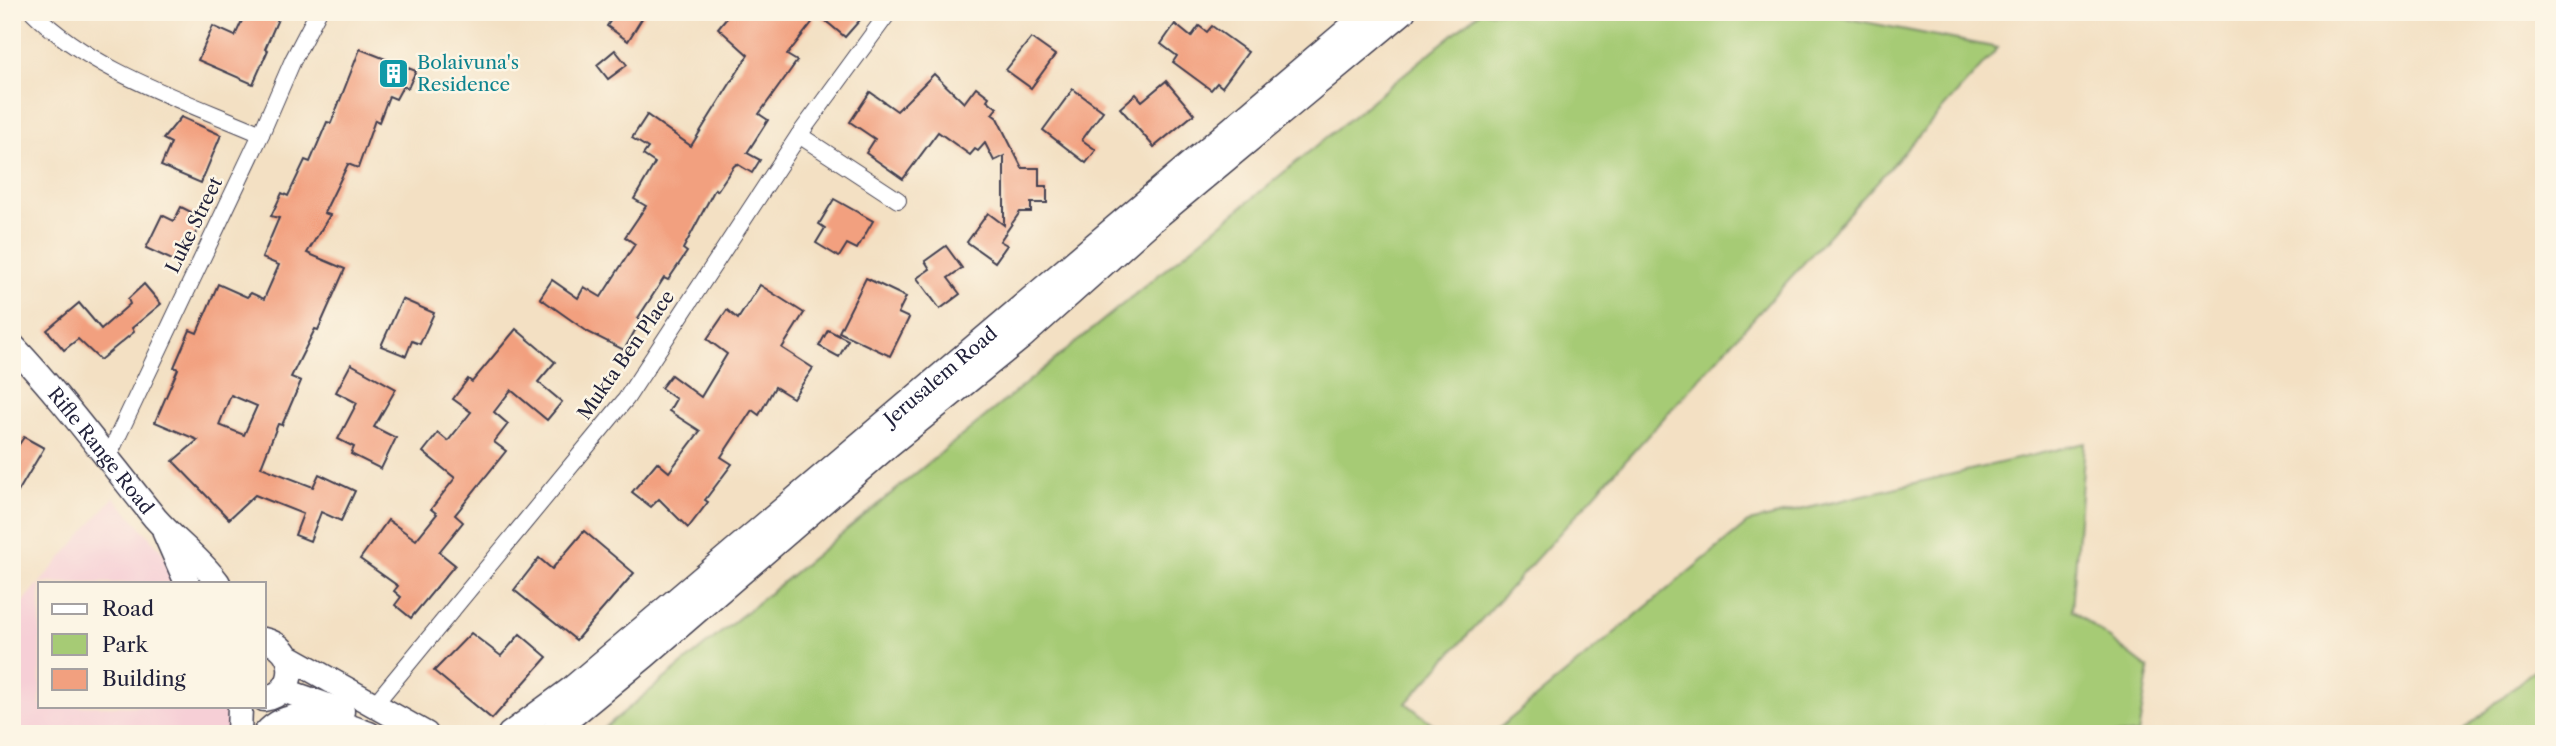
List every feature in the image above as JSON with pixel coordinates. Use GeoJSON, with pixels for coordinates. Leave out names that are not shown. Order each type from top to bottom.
{"type":"FeatureCollection","features":[{"type":"Feature","properties":{"kind":"main road","name":"Jerusalem Road"},"geometry":{"type":"LineString","coordinates":[[510,734],[570,690],[1369,12]]}},
{"type":"Feature","properties":{"kind":"main road","name":"Jerusalem Road"},"geometry":{"type":"LineString","coordinates":[[550,734],[645,656],[889,445],[1022,337],[1153,220],[1403,12]]}},
{"type":"Feature","properties":{"kind":"main road","name":"Rifle Range Road"},"geometry":{"type":"LineString","coordinates":[[12,345],[54,390],[162,525],[217,582]]}},
{"type":"Feature","properties":{"kind":"main road","name":"Rifle Range Road"},"geometry":{"type":"LineString","coordinates":[[162,525],[187,582]]}},
{"type":"Feature","properties":{"kind":"main road"},"geometry":{"type":"LineString","coordinates":[[266,641],[278,645],[289,657],[426,734]]}},
{"type":"Feature","properties":{"kind":"main road"},"geometry":{"type":"LineString","coordinates":[[253,734],[272,696],[291,674],[289,657]]}},
{"type":"Feature","properties":{"kind":"main road"},"geometry":{"type":"LineString","coordinates":[[272,696],[339,710],[383,734]]}},
{"type":"Feature","properties":{"kind":"main road"},"geometry":{"type":"LineString","coordinates":[[239,734],[240,708]]}},
{"type":"Feature","properties":{"kind":"main road"},"geometry":{"type":"LineString","coordinates":[[265,734],[290,716],[303,716],[369,734]]}},
{"type":"Feature","properties":{"kind":"street"},"geometry":{"type":"LineString","coordinates":[[33,12],[52,32],[125,75],[261,134]]}},
{"type":"Feature","properties":{"kind":"street","name":"Luke Street"},"geometry":{"type":"LineString","coordinates":[[108,457],[261,134],[293,60],[318,12]]}},
{"type":"Feature","properties":{"kind":"street","name":"Mukta Ben Place"},"geometry":{"type":"LineString","coordinates":[[374,705],[626,399],[799,135],[889,12]]}},
{"type":"Feature","properties":{"kind":"street"},"geometry":{"type":"LineString","coordinates":[[799,135],[898,200]]}},
{"type":"Feature","properties":{"kind":"shaded area"},"geometry":{"type":"Polygon","coordinates":[[[114,497],[161,550],[179,582],[41,582],[114,497]]]}},
{"type":"Feature","properties":{"kind":"shaded area"},"geometry":{"type":"Polygon","coordinates":[[[38,585],[38,708],[225,708],[229,734],[12,734],[12,615],[38,585]]]}},
{"type":"Feature","properties":{"kind":"green space"},"geometry":{"type":"Polygon","coordinates":[[[1480,12],[1814,12],[1998,48],[1406,703],[1446,734],[597,734],[1480,12]]]}},
{"type":"Feature","properties":{"kind":"green space"},"geometry":{"type":"Polygon","coordinates":[[[2085,443],[2072,610],[2149,669],[2138,734],[1492,734],[1749,522],[2085,443]]]}},
{"type":"Feature","properties":{"kind":"green space"},"geometry":{"type":"Polygon","coordinates":[[[2544,651],[2544,734],[2459,734],[2541,664],[2544,651]]]}},
{"type":"Feature","properties":{"kind":"building"},"geometry":{"type":"Polygon","coordinates":[[[246,12],[272,12],[271,16],[278,19],[253,84],[198,60],[213,26],[235,36],[246,12]]]}},
{"type":"Feature","properties":{"kind":"building"},"geometry":{"type":"Polygon","coordinates":[[[616,12],[646,12],[628,41],[607,26],[616,12]]]}},
{"type":"Feature","properties":{"kind":"building"},"geometry":{"type":"Polygon","coordinates":[[[731,12],[803,12],[814,20],[787,55],[797,61],[759,114],[768,120],[747,153],[760,160],[752,173],[737,164],[717,191],[715,189],[683,249],[687,252],[668,280],[664,278],[638,318],[641,320],[624,350],[588,332],[540,298],[552,280],[578,298],[584,287],[601,297],[635,244],[625,237],[646,206],[634,199],[655,163],[643,155],[648,148],[632,138],[647,115],[691,146],[748,55],[718,28],[731,12]]]}},
{"type":"Feature","properties":{"kind":"building"},"geometry":{"type":"Polygon","coordinates":[[[815,12],[867,12],[845,37],[815,12]]]}},
{"type":"Feature","properties":{"kind":"building"},"geometry":{"type":"Polygon","coordinates":[[[1175,24],[1191,37],[1199,26],[1207,32],[1212,26],[1248,52],[1222,87],[1217,83],[1211,90],[1173,62],[1177,56],[1161,44],[1175,24]]]}},
{"type":"Feature","properties":{"kind":"building"},"geometry":{"type":"Polygon","coordinates":[[[1031,38],[1055,55],[1031,88],[1006,70],[1031,38]]]}},
{"type":"Feature","properties":{"kind":"building"},"geometry":{"type":"Polygon","coordinates":[[[360,49],[416,71],[408,88],[403,86],[396,99],[389,96],[379,122],[375,120],[358,168],[348,164],[324,213],[330,215],[307,253],[345,269],[318,330],[315,329],[291,377],[301,381],[282,425],[278,424],[261,467],[313,487],[319,474],[355,491],[341,521],[321,512],[310,541],[295,535],[303,514],[255,495],[229,519],[173,461],[198,440],[155,422],[178,369],[174,367],[190,330],[197,333],[218,284],[247,297],[251,293],[264,299],[279,265],[262,258],[279,218],[271,216],[282,193],[288,196],[305,160],[310,162],[327,122],[331,123],[360,49]],[[231,395],[219,425],[244,435],[257,406],[231,395]]]}},
{"type":"Feature","properties":{"kind":"building"},"geometry":{"type":"Polygon","coordinates":[[[615,50],[627,65],[608,79],[597,65],[615,50]]]}},
{"type":"Feature","properties":{"kind":"building"},"geometry":{"type":"Polygon","coordinates":[[[934,74],[964,103],[976,87],[989,97],[987,100],[997,108],[992,114],[997,118],[1022,168],[1039,168],[1039,186],[1047,186],[1047,203],[1031,203],[1031,212],[1020,212],[1000,241],[1007,245],[995,262],[967,242],[988,213],[1004,225],[1004,156],[994,161],[985,143],[970,155],[938,132],[903,179],[866,153],[875,139],[850,122],[870,92],[897,111],[934,74]]]}},
{"type":"Feature","properties":{"kind":"building"},"geometry":{"type":"Polygon","coordinates":[[[1166,81],[1194,114],[1154,147],[1120,108],[1136,94],[1142,101],[1166,81]]]}},
{"type":"Feature","properties":{"kind":"building"},"geometry":{"type":"Polygon","coordinates":[[[1073,89],[1103,111],[1082,140],[1096,150],[1086,163],[1043,130],[1073,89]]]}},
{"type":"Feature","properties":{"kind":"building"},"geometry":{"type":"Polygon","coordinates":[[[181,117],[221,135],[201,183],[161,166],[171,143],[163,139],[181,117]]]}},
{"type":"Feature","properties":{"kind":"building"},"geometry":{"type":"Polygon","coordinates":[[[834,199],[873,221],[857,249],[847,244],[839,257],[816,243],[825,228],[819,224],[834,199]]]}},
{"type":"Feature","properties":{"kind":"building"},"geometry":{"type":"Polygon","coordinates":[[[181,207],[203,218],[181,264],[146,248],[162,215],[174,221],[181,207]]]}},
{"type":"Feature","properties":{"kind":"building"},"geometry":{"type":"Polygon","coordinates":[[[946,246],[962,268],[948,278],[960,294],[940,309],[917,278],[930,269],[925,261],[946,246]]]}},
{"type":"Feature","properties":{"kind":"building"},"geometry":{"type":"Polygon","coordinates":[[[866,278],[906,297],[898,313],[909,318],[890,356],[839,332],[866,278]]]}},
{"type":"Feature","properties":{"kind":"building"},"geometry":{"type":"Polygon","coordinates":[[[144,284],[161,304],[132,328],[134,332],[100,360],[78,339],[64,350],[47,330],[79,303],[101,329],[130,304],[128,299],[144,284]]]}},
{"type":"Feature","properties":{"kind":"building"},"geometry":{"type":"Polygon","coordinates":[[[760,285],[804,313],[782,348],[813,368],[793,398],[775,387],[759,415],[752,410],[721,457],[732,464],[688,528],[659,499],[651,507],[632,492],[657,462],[669,472],[700,431],[669,411],[676,399],[661,388],[671,375],[701,397],[727,354],[707,339],[727,310],[738,319],[760,285]]]}},
{"type":"Feature","properties":{"kind":"building"},"geometry":{"type":"Polygon","coordinates":[[[402,299],[434,313],[420,344],[412,341],[406,356],[381,346],[402,299]]]}},
{"type":"Feature","properties":{"kind":"building"},"geometry":{"type":"Polygon","coordinates":[[[516,329],[555,362],[538,382],[562,402],[547,420],[511,390],[494,412],[508,424],[494,442],[506,451],[455,515],[463,522],[439,552],[455,565],[411,618],[395,605],[401,597],[394,591],[398,586],[360,559],[388,520],[416,540],[437,514],[431,509],[455,478],[423,452],[438,433],[448,441],[471,412],[453,399],[468,379],[472,382],[516,329]]]}},
{"type":"Feature","properties":{"kind":"building"},"geometry":{"type":"Polygon","coordinates":[[[828,330],[848,340],[839,357],[819,346],[828,330]]]}},
{"type":"Feature","properties":{"kind":"building"},"geometry":{"type":"Polygon","coordinates":[[[351,364],[396,389],[374,427],[396,438],[381,469],[351,454],[354,447],[338,439],[357,403],[336,392],[351,364]]]}},
{"type":"Feature","properties":{"kind":"building"},"geometry":{"type":"Polygon","coordinates":[[[24,437],[44,448],[12,502],[12,455],[24,437]]]}},
{"type":"Feature","properties":{"kind":"building"},"geometry":{"type":"Polygon","coordinates":[[[584,531],[634,573],[576,640],[514,590],[539,558],[552,569],[584,531]]]}},
{"type":"Feature","properties":{"kind":"building"},"geometry":{"type":"Polygon","coordinates":[[[471,633],[501,656],[520,634],[547,657],[492,719],[434,671],[471,633]]]}},
{"type":"Feature","properties":{"kind":"place","name":"Bolaivuna's Residence"},"geometry":{"type":"Point","coordinates":[394,73]}}]}
